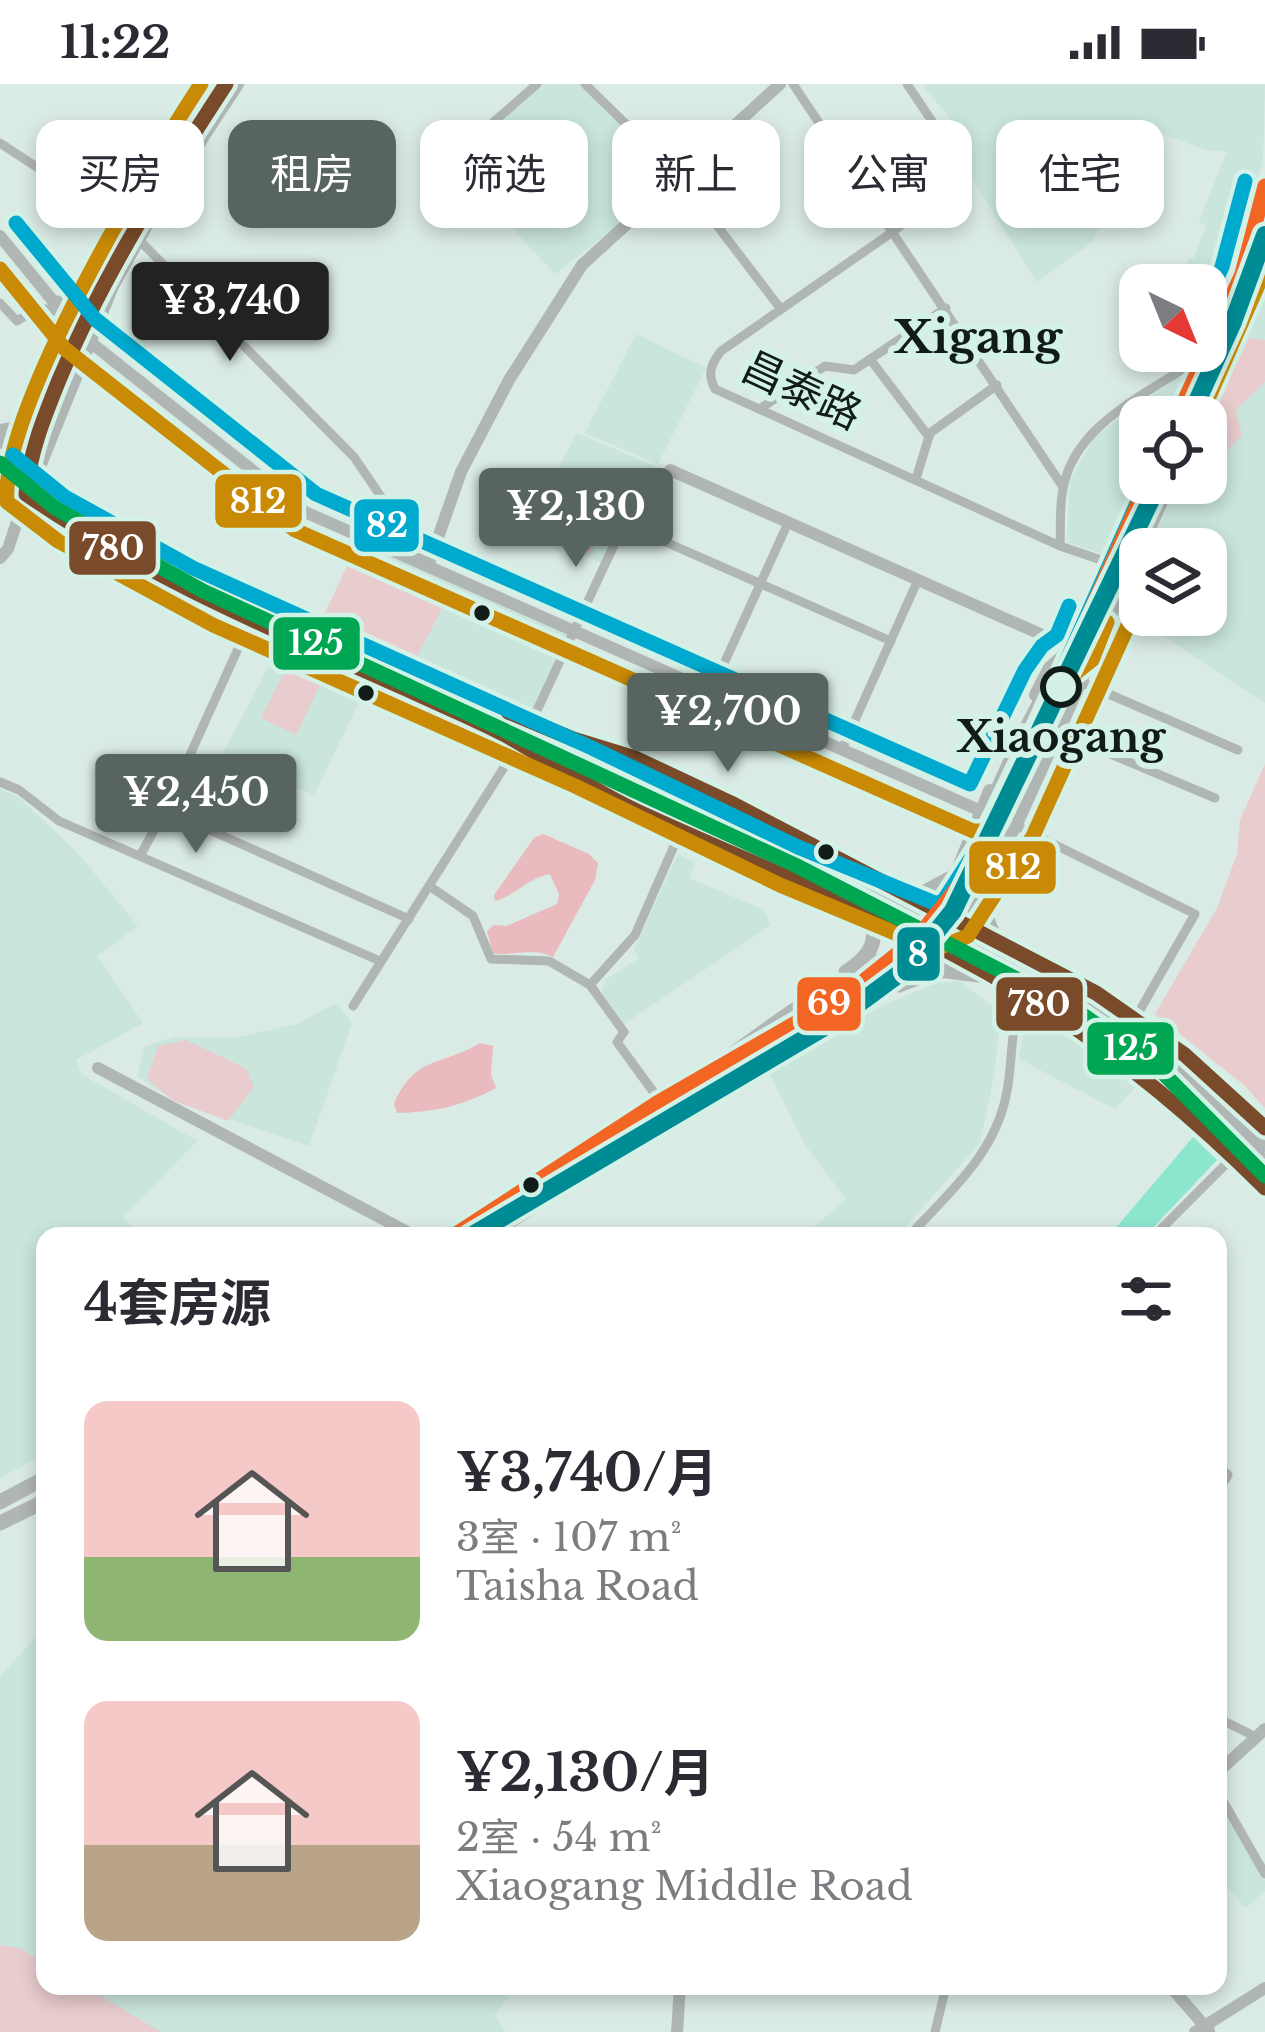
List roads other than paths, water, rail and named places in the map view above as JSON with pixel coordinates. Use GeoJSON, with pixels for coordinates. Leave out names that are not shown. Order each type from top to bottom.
{"type":"FeatureCollection","features":[{"type":"Feature","properties":{"kind":"highway"},"geometry":{"type":"LineString","coordinates":[[0,448],[62,500],[197,576],[629,773],[934,925]]}},
{"type":"Feature","properties":{"kind":"highway"},"geometry":{"type":"LineString","coordinates":[[0,467],[71,518],[229,604],[934,925]]}},
{"type":"Feature","properties":{"kind":"highway"},"geometry":{"type":"LineString","coordinates":[[1072,1008],[1002,960],[982,936],[970,878],[975,848],[1016,757],[1059,668],[1074,649]]}},
{"type":"Feature","properties":{"kind":"highway"},"geometry":{"type":"LineString","coordinates":[[573,739],[810,849],[1113,1033],[1182,1084],[1265,1164]]}},
{"type":"Feature","properties":{"kind":"highway"},"geometry":{"type":"LineString","coordinates":[[526,744],[790,874],[1008,952],[1124,1023],[1261,1132]]}},
{"type":"Feature","properties":{"kind":"highway"},"geometry":{"type":"LineString","coordinates":[[712,1070],[794,1013],[905,949],[959,944],[1008,952]]}},
{"type":"Feature","properties":{"kind":"highway"},"geometry":{"type":"LineString","coordinates":[[1113,1033],[1178,1086],[1265,1176]]}},
{"type":"Feature","properties":{"kind":"main road"},"geometry":{"type":"LineString","coordinates":[[32,468],[106,281],[226,84]]}},
{"type":"Feature","properties":{"kind":"main road"},"geometry":{"type":"LineString","coordinates":[[26,494],[47,409],[135,235],[237,84]]}},
{"type":"Feature","properties":{"kind":"main road"},"geometry":{"type":"LineString","coordinates":[[1227,308],[1242,274],[1265,186]]}},
{"type":"Feature","properties":{"kind":"main road"},"geometry":{"type":"LineString","coordinates":[[1211,396],[1248,319],[1265,270]]}},
{"type":"Feature","properties":{"kind":"main road"},"geometry":{"type":"LineString","coordinates":[[47,409],[28,425],[0,435],[32,468],[81,504],[237,590],[573,739],[628,770],[899,892],[1006,983],[1109,1047],[1201,1122],[1265,1188]]}},
{"type":"Feature","properties":{"kind":"main road"},"geometry":{"type":"LineString","coordinates":[[0,467],[26,494],[94,538],[251,620],[797,868],[1008,952],[1136,1017],[1215,1078],[1230,1103]]}},
{"type":"Feature","properties":{"kind":"main road"},"geometry":{"type":"LineString","coordinates":[[1008,952],[985,917],[983,905],[1007,822],[1137,504]]}},
{"type":"Feature","properties":{"kind":"main road"},"geometry":{"type":"LineString","coordinates":[[934,925],[1007,822],[1058,732],[1160,504]]}},
{"type":"Feature","properties":{"kind":"main road"},"geometry":{"type":"LineString","coordinates":[[934,925],[980,811],[1050,668],[1074,649]]}},
{"type":"Feature","properties":{"kind":"main road"},"geometry":{"type":"LineString","coordinates":[[899,892],[935,888],[1007,822]]}},
{"type":"Feature","properties":{"kind":"main road"},"geometry":{"type":"LineString","coordinates":[[874,996],[1000,851]]}},
{"type":"Feature","properties":{"kind":"main road"},"geometry":{"type":"LineString","coordinates":[[797,868],[823,892],[866,911],[934,925]]}},
{"type":"Feature","properties":{"kind":"main road"},"geometry":{"type":"LineString","coordinates":[[712,1070],[752,1033],[861,962],[874,945],[873,923],[866,911]]}},
{"type":"Feature","properties":{"kind":"main road"},"geometry":{"type":"LineString","coordinates":[[467,1227],[660,1101],[902,964]]}},
{"type":"Feature","properties":{"kind":"main road"},"geometry":{"type":"LineString","coordinates":[[502,1227],[874,996],[938,970],[962,970],[1006,983]]}},
{"type":"Feature","properties":{"kind":"main road"},"geometry":{"type":"LineString","coordinates":[[0,1502],[36,1483]]}},
{"type":"Feature","properties":{"kind":"main road"},"geometry":{"type":"LineString","coordinates":[[0,1522],[36,1505]]}},
{"type":"Feature","properties":{"kind":"street"},"geometry":{"type":"LineString","coordinates":[[585,84],[622,120]]}},
{"type":"Feature","properties":{"kind":"street"},"geometry":{"type":"LineString","coordinates":[[741,120],[780,84]]}},
{"type":"Feature","properties":{"kind":"street"},"geometry":{"type":"LineString","coordinates":[[794,84],[1063,487]]}},
{"type":"Feature","properties":{"kind":"street","name":"昌泰路"},"geometry":{"type":"LineString","coordinates":[[907,84],[966,172],[894,231],[721,351],[711,364],[710,379],[715,389],[1060,546],[1110,563]]}},
{"type":"Feature","properties":{"kind":"street"},"geometry":{"type":"LineString","coordinates":[[494,120],[531,86]]}},
{"type":"Feature","properties":{"kind":"street"},"geometry":{"type":"LineString","coordinates":[[0,143],[135,235],[354,457],[428,566]]}},
{"type":"Feature","properties":{"kind":"street"},"geometry":{"type":"LineString","coordinates":[[428,566],[460,472],[509,380],[582,265],[623,228]]}},
{"type":"Feature","properties":{"kind":"street"},"geometry":{"type":"LineString","coordinates":[[719,228],[780,308]]}},
{"type":"Feature","properties":{"kind":"street"},"geometry":{"type":"LineString","coordinates":[[0,236],[84,338],[300,508],[843,747],[1196,914],[1136,1017]]}},
{"type":"Feature","properties":{"kind":"street"},"geometry":{"type":"LineString","coordinates":[[53,302],[77,300],[106,281]]}},
{"type":"Feature","properties":{"kind":"street"},"geometry":{"type":"LineString","coordinates":[[0,303],[17,321],[40,307],[66,318]]}},
{"type":"Feature","properties":{"kind":"street"},"geometry":{"type":"LineString","coordinates":[[760,408],[825,366],[854,370],[946,308]]}},
{"type":"Feature","properties":{"kind":"street"},"geometry":{"type":"LineString","coordinates":[[870,359],[929,437]]}},
{"type":"Feature","properties":{"kind":"street"},"geometry":{"type":"LineString","coordinates":[[1060,546],[1063,487],[1078,451],[1094,429],[1179,372]]}},
{"type":"Feature","properties":{"kind":"street"},"geometry":{"type":"LineString","coordinates":[[916,479],[929,437],[997,385]]}},
{"type":"Feature","properties":{"kind":"street"},"geometry":{"type":"LineString","coordinates":[[670,470],[1074,649]]}},
{"type":"Feature","properties":{"kind":"street"},"geometry":{"type":"LineString","coordinates":[[0,558],[8,549],[26,494]]}},
{"type":"Feature","properties":{"kind":"street"},"geometry":{"type":"LineString","coordinates":[[712,690],[787,525]]}},
{"type":"Feature","properties":{"kind":"street"},"geometry":{"type":"LineString","coordinates":[[532,721],[621,530],[629,526],[891,641]]}},
{"type":"Feature","properties":{"kind":"street"},"geometry":{"type":"LineString","coordinates":[[843,747],[917,583]]}},
{"type":"Feature","properties":{"kind":"street"},"geometry":{"type":"LineString","coordinates":[[140,856],[166,810],[251,620]]}},
{"type":"Feature","properties":{"kind":"street"},"geometry":{"type":"LineString","coordinates":[[1081,682],[1238,750]]}},
{"type":"Feature","properties":{"kind":"street"},"geometry":{"type":"LineString","coordinates":[[1058,732],[1216,798]]}},
{"type":"Feature","properties":{"kind":"street"},"geometry":{"type":"LineString","coordinates":[[573,739],[635,758],[812,843],[858,871]]}},
{"type":"Feature","properties":{"kind":"street"},"geometry":{"type":"LineString","coordinates":[[353,1006],[526,744],[579,782],[778,876],[823,892]]}},
{"type":"Feature","properties":{"kind":"street"},"geometry":{"type":"LineString","coordinates":[[0,782],[19,790],[59,821],[380,961]]}},
{"type":"Feature","properties":{"kind":"street"},"geometry":{"type":"LineString","coordinates":[[166,810],[409,919]]}},
{"type":"Feature","properties":{"kind":"street"},"geometry":{"type":"LineString","coordinates":[[590,986],[635,934],[681,830]]}},
{"type":"Feature","properties":{"kind":"street"},"geometry":{"type":"LineString","coordinates":[[797,868],[812,854]]}},
{"type":"Feature","properties":{"kind":"street"},"geometry":{"type":"LineString","coordinates":[[431,887],[473,916],[491,959],[549,961],[590,986],[624,1032],[616,1042],[660,1101]]}},
{"type":"Feature","properties":{"kind":"street"},"geometry":{"type":"LineString","coordinates":[[1006,983],[1008,952]]}},
{"type":"Feature","properties":{"kind":"street"},"geometry":{"type":"LineString","coordinates":[[917,1227],[989,1144],[1007,1092],[1010,1033],[1024,994]]}},
{"type":"Feature","properties":{"kind":"street"},"geometry":{"type":"LineString","coordinates":[[98,1068],[399,1227]]}},
{"type":"Feature","properties":{"kind":"street"},"geometry":{"type":"LineString","coordinates":[[1162,1227],[1232,1153]]}},
{"type":"Feature","properties":{"kind":"street"},"geometry":{"type":"LineString","coordinates":[[1227,1721],[1261,1733],[1227,1764]]}},
{"type":"Feature","properties":{"kind":"street"},"geometry":{"type":"LineString","coordinates":[[1227,1808],[1265,1874]]}},
{"type":"Feature","properties":{"kind":"street"},"geometry":{"type":"LineString","coordinates":[[1177,1995],[1204,2030],[1265,1988]]}},
{"type":"Feature","properties":{"kind":"street"},"geometry":{"type":"LineString","coordinates":[[677,2032],[679,1995]]}},
{"type":"Feature","properties":{"kind":"street"},"geometry":{"type":"LineString","coordinates":[[934,2032],[944,1995]]}},
{"type":"Feature","properties":{"kind":"place","name":"Xiaogang"},"geometry":{"type":"Point","coordinates":[1061,687]}},
{"type":"Feature","properties":{"kind":"district","name":"Xigang"},"geometry":{"type":"Point","coordinates":[978,337]}}]}
